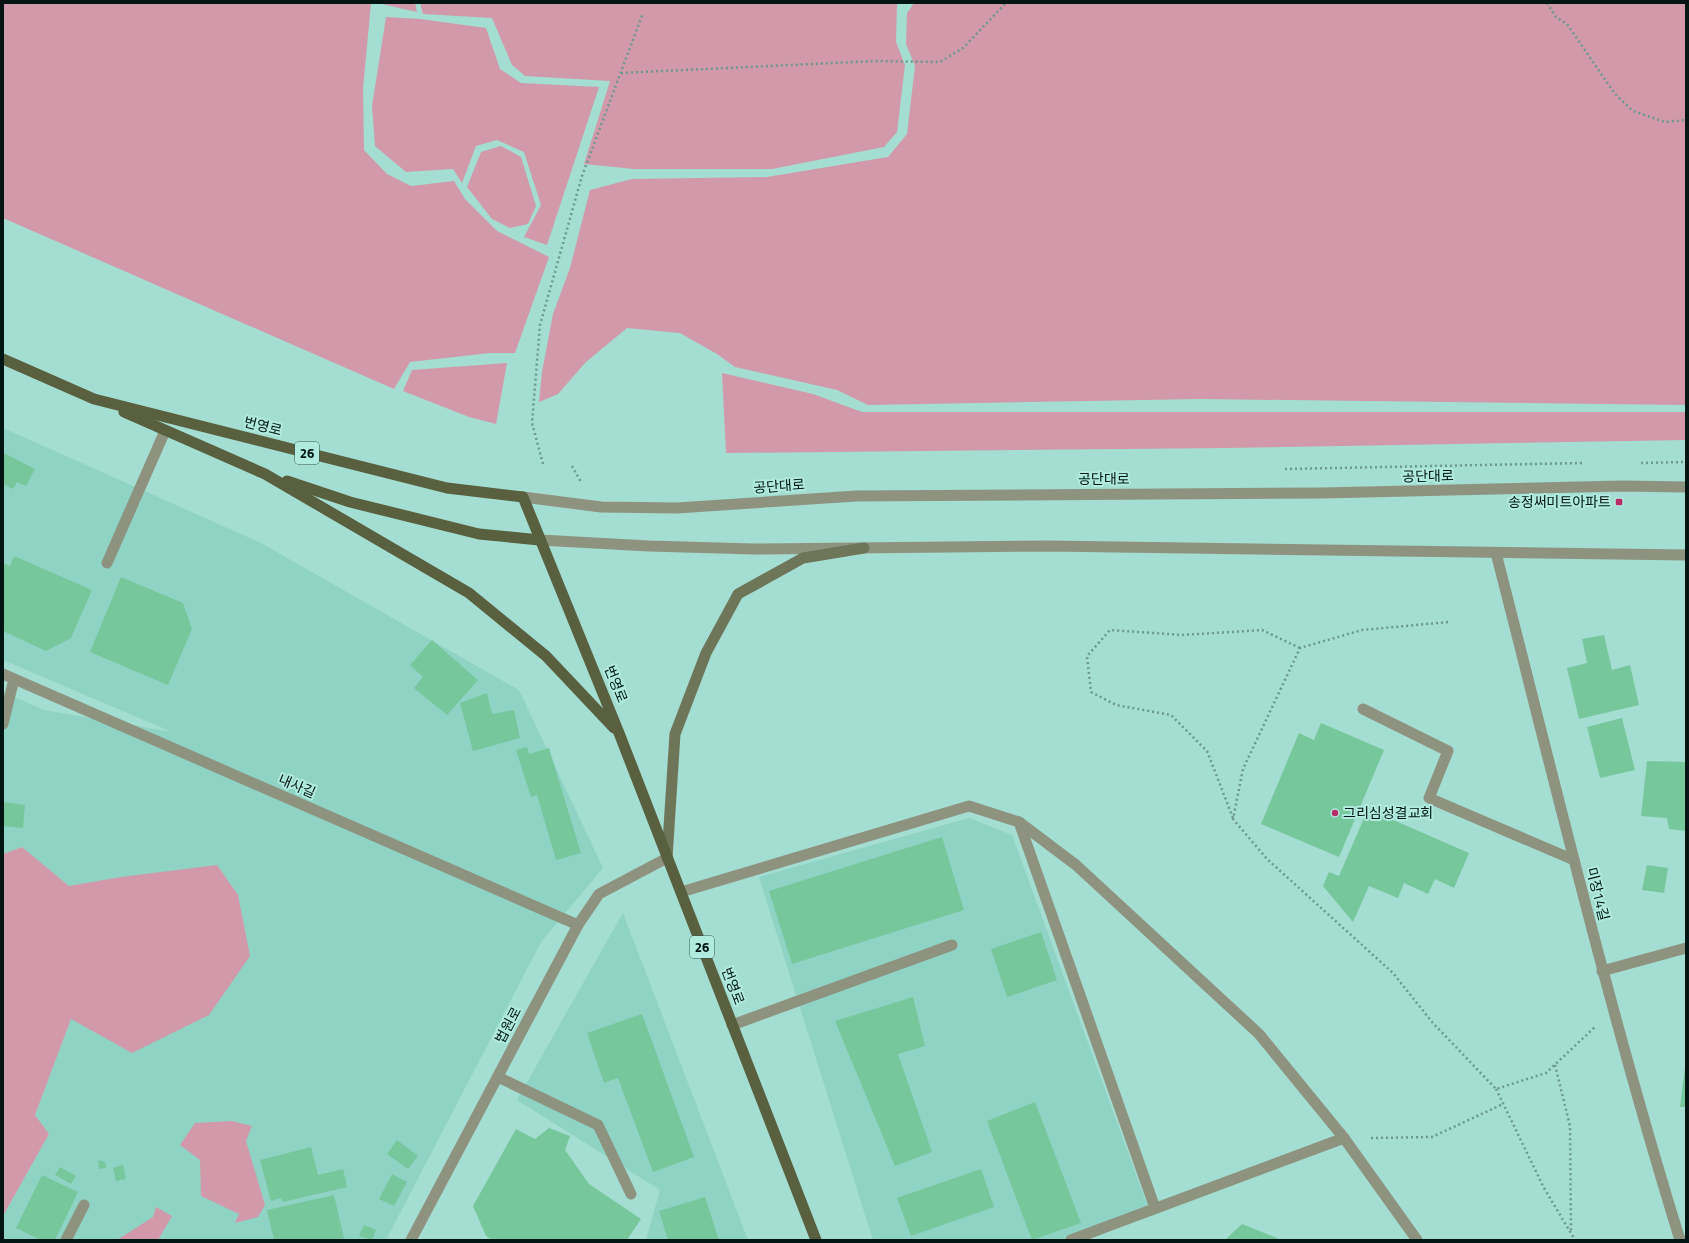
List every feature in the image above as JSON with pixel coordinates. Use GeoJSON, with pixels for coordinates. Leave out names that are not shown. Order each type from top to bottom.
{"type":"FeatureCollection","features":[{"type":"Feature","properties":{"kind":"main road","name":"번영로"},"geometry":{"type":"LineString","coordinates":[[3,359],[94,399],[447,488],[523,497],[619,733],[816,1240]]}},
{"type":"Feature","properties":{"kind":"main road"},"geometry":{"type":"LineString","coordinates":[[94,399],[265,474],[350,502],[479,534],[540,540]]}},
{"type":"Feature","properties":{"kind":"main road"},"geometry":{"type":"LineString","coordinates":[[265,474],[470,593],[546,656],[619,733]]}},
{"type":"Feature","properties":{"kind":"main road"},"geometry":{"type":"LineString","coordinates":[[667,858],[675,734],[706,653],[738,594],[803,558],[864,548]]}},
{"type":"Feature","properties":{"kind":"street"},"geometry":{"type":"LineString","coordinates":[[107,563],[165,431]]}},
{"type":"Feature","properties":{"kind":"street","name":"공단대로"},"geometry":{"type":"LineString","coordinates":[[523,497],[601,507],[677,508],[856,496],[1314,493],[1623,486],[1686,487]]}},
{"type":"Feature","properties":{"kind":"street"},"geometry":{"type":"LineString","coordinates":[[540,540],[730,548],[1048,546],[1426,550],[1496,553],[1686,555]]}},
{"type":"Feature","properties":{"kind":"street","name":"미장14길"},"geometry":{"type":"LineString","coordinates":[[1496,553],[1612,1010],[1649,1140],[1680,1240]]}},
{"type":"Feature","properties":{"kind":"street","name":"내사길"},"geometry":{"type":"LineString","coordinates":[[3,674],[578,925]]}},
{"type":"Feature","properties":{"kind":"street"},"geometry":{"type":"LineString","coordinates":[[3,724],[14,679]]}},
{"type":"Feature","properties":{"kind":"street"},"geometry":{"type":"LineString","coordinates":[[1363,709],[1448,750],[1429,798],[1574,860]]}},
{"type":"Feature","properties":{"kind":"street"},"geometry":{"type":"LineString","coordinates":[[681,892],[969,806],[1019,822],[1076,865],[1259,1034],[1344,1138],[1417,1240]]}},
{"type":"Feature","properties":{"kind":"street"},"geometry":{"type":"LineString","coordinates":[[1019,822],[1155,1208]]}},
{"type":"Feature","properties":{"kind":"street","name":"법원로"},"geometry":{"type":"LineString","coordinates":[[411,1240],[578,925],[599,894],[667,858]]}},
{"type":"Feature","properties":{"kind":"street"},"geometry":{"type":"LineString","coordinates":[[732,1025],[952,945]]}},
{"type":"Feature","properties":{"kind":"street"},"geometry":{"type":"LineString","coordinates":[[1602,971],[1686,948]]}},
{"type":"Feature","properties":{"kind":"street"},"geometry":{"type":"LineString","coordinates":[[498,1077],[598,1125],[631,1194]]}},
{"type":"Feature","properties":{"kind":"street"},"geometry":{"type":"LineString","coordinates":[[1071,1240],[1344,1138]]}},
{"type":"Feature","properties":{"kind":"street"},"geometry":{"type":"LineString","coordinates":[[66,1240],[84,1205]]}},
{"type":"Feature","properties":{"kind":"path"},"geometry":{"type":"LineString","coordinates":[[621,72],[875,61],[940,62],[963,48],[1006,3]]}},
{"type":"Feature","properties":{"kind":"path"},"geometry":{"type":"LineString","coordinates":[[1546,3],[1556,17],[1567,24],[1615,94],[1633,111],[1664,122],[1686,120]]}},
{"type":"Feature","properties":{"kind":"path"},"geometry":{"type":"LineString","coordinates":[[543,464],[532,423],[540,325],[582,176],[643,13]]}},
{"type":"Feature","properties":{"kind":"path"},"geometry":{"type":"LineString","coordinates":[[1448,622],[1362,630],[1300,648],[1262,630],[1182,635],[1110,630],[1087,656],[1091,692],[1116,705],[1171,715],[1207,751],[1233,819],[1267,859],[1393,972],[1432,1022],[1496,1089],[1544,1188],[1575,1240]]}},
{"type":"Feature","properties":{"kind":"path"},"geometry":{"type":"LineString","coordinates":[[1233,819],[1243,769],[1300,648]]}},
{"type":"Feature","properties":{"kind":"path"},"geometry":{"type":"LineString","coordinates":[[1496,1089],[1546,1073],[1612,1010]]}},
{"type":"Feature","properties":{"kind":"path"},"geometry":{"type":"LineString","coordinates":[[1554,1065],[1570,1126],[1571,1233]]}},
{"type":"Feature","properties":{"kind":"path"},"geometry":{"type":"LineString","coordinates":[[1354,1153],[1368,1138],[1432,1137],[1503,1104]]}},
{"type":"Feature","properties":{"kind":"shaded area"},"geometry":{"type":"Polygon","coordinates":[[[3,3],[371,3],[363,89],[364,150],[387,174],[411,186],[454,181],[465,199],[497,231],[549,257],[515,353],[490,353],[410,362],[394,389],[3,218],[3,3]]]}},
{"type":"Feature","properties":{"kind":"shaded area"},"geometry":{"type":"Polygon","coordinates":[[[415,3],[417,12],[382,4],[415,3]]]}},
{"type":"Feature","properties":{"kind":"shaded area"},"geometry":{"type":"Polygon","coordinates":[[[420,3],[897,3],[896,42],[905,65],[897,132],[884,147],[772,169],[634,169],[584,164],[610,81],[525,76],[512,65],[492,18],[423,14],[420,3]]]}},
{"type":"Feature","properties":{"kind":"shaded area"},"geometry":{"type":"Polygon","coordinates":[[[914,3],[1686,3],[1686,405],[1200,399],[868,405],[837,390],[735,367],[717,354],[680,333],[627,328],[586,362],[558,394],[539,402],[542,372],[553,314],[570,268],[590,190],[632,179],[767,177],[888,157],[907,134],[915,66],[906,44],[907,13],[914,3]]]}},
{"type":"Feature","properties":{"kind":"shaded area"},"geometry":{"type":"Polygon","coordinates":[[[386,17],[420,19],[486,28],[500,69],[521,83],[599,87],[547,245],[524,237],[541,205],[524,152],[497,140],[476,146],[462,183],[453,169],[406,172],[375,146],[372,106],[386,17]]]}},
{"type":"Feature","properties":{"kind":"shaded area"},"geometry":{"type":"Polygon","coordinates":[[[501,146],[521,157],[536,206],[528,224],[510,228],[492,219],[467,187],[481,152],[501,146]]]}},
{"type":"Feature","properties":{"kind":"shaded area"},"geometry":{"type":"Polygon","coordinates":[[[507,363],[496,424],[469,417],[403,391],[412,370],[507,363]]]}},
{"type":"Feature","properties":{"kind":"shaded area"},"geometry":{"type":"Polygon","coordinates":[[[722,373],[813,394],[862,412],[1686,412],[1686,440],[1225,448],[726,453],[722,373]]]}},
{"type":"Feature","properties":{"kind":"shaded area"},"geometry":{"type":"Polygon","coordinates":[[[3,428],[259,542],[519,690],[603,868],[541,942],[386,1240],[3,1240],[3,1216],[49,1134],[35,1115],[71,1019],[69,886],[22,847],[3,854],[3,692],[44,710],[172,732],[3,660],[3,428]]]}},
{"type":"Feature","properties":{"kind":"shaded area"},"geometry":{"type":"Polygon","coordinates":[[[969,818],[1012,835],[1149,1210],[1072,1240],[873,1240],[759,877],[969,818]]]}},
{"type":"Feature","properties":{"kind":"shaded area"},"geometry":{"type":"Polygon","coordinates":[[[22,847],[69,886],[121,877],[217,865],[238,895],[250,956],[209,1015],[132,1053],[71,1019],[35,1115],[49,1134],[3,1216],[3,854],[22,847]]]}},
{"type":"Feature","properties":{"kind":"shaded area"},"geometry":{"type":"Polygon","coordinates":[[[623,913],[748,1240],[646,1240],[660,1190],[517,1100],[623,913]]]}},
{"type":"Feature","properties":{"kind":"shaded area"},"geometry":{"type":"Polygon","coordinates":[[[232,1121],[252,1126],[246,1141],[265,1205],[258,1217],[235,1223],[239,1214],[201,1196],[200,1160],[180,1145],[195,1123],[232,1121]]]}},
{"type":"Feature","properties":{"kind":"shaded area"},"geometry":{"type":"Polygon","coordinates":[[[156,1207],[172,1216],[158,1240],[117,1240],[153,1217],[156,1207]]]}},
{"type":"Feature","properties":{"kind":"building"},"geometry":{"type":"Polygon","coordinates":[[[4,453],[35,469],[26,486],[17,482],[13,489],[3,484],[4,453]]]}},
{"type":"Feature","properties":{"kind":"building"},"geometry":{"type":"Polygon","coordinates":[[[14,556],[92,590],[71,638],[46,651],[3,631],[3,563],[10,566],[14,556]]]}},
{"type":"Feature","properties":{"kind":"building"},"geometry":{"type":"Polygon","coordinates":[[[121,577],[183,603],[192,629],[168,685],[90,652],[121,577]]]}},
{"type":"Feature","properties":{"kind":"building"},"geometry":{"type":"Polygon","coordinates":[[[1604,635],[1612,670],[1630,665],[1639,705],[1579,719],[1567,668],[1587,663],[1582,639],[1604,635]]]}},
{"type":"Feature","properties":{"kind":"building"},"geometry":{"type":"Polygon","coordinates":[[[432,640],[478,680],[447,715],[414,688],[423,677],[410,665],[432,640]]]}},
{"type":"Feature","properties":{"kind":"building"},"geometry":{"type":"Polygon","coordinates":[[[487,693],[492,714],[514,710],[520,738],[473,751],[460,703],[487,693]]]}},
{"type":"Feature","properties":{"kind":"building"},"geometry":{"type":"Polygon","coordinates":[[[1622,718],[1635,770],[1600,778],[1587,727],[1622,718]]]}},
{"type":"Feature","properties":{"kind":"building"},"geometry":{"type":"Polygon","coordinates":[[[1321,723],[1384,750],[1339,857],[1261,824],[1299,733],[1314,740],[1321,723]]]}},
{"type":"Feature","properties":{"kind":"building"},"geometry":{"type":"Polygon","coordinates":[[[527,747],[529,754],[549,748],[581,853],[556,860],[537,795],[531,797],[516,750],[527,747]]]}},
{"type":"Feature","properties":{"kind":"building"},"geometry":{"type":"Polygon","coordinates":[[[1647,761],[1686,762],[1686,831],[1669,829],[1667,818],[1641,816],[1647,761]]]}},
{"type":"Feature","properties":{"kind":"building"},"geometry":{"type":"Polygon","coordinates":[[[3,802],[25,805],[23,828],[3,826],[3,802]]]}},
{"type":"Feature","properties":{"kind":"building"},"geometry":{"type":"Polygon","coordinates":[[[1368,809],[1469,853],[1454,888],[1435,879],[1428,894],[1404,883],[1398,898],[1369,886],[1353,922],[1323,886],[1329,872],[1339,876],[1368,809]]]}},
{"type":"Feature","properties":{"kind":"building"},"geometry":{"type":"Polygon","coordinates":[[[942,837],[964,910],[792,964],[769,891],[942,837]]]}},
{"type":"Feature","properties":{"kind":"building"},"geometry":{"type":"Polygon","coordinates":[[[1647,865],[1668,868],[1664,893],[1642,890],[1647,865]]]}},
{"type":"Feature","properties":{"kind":"building"},"geometry":{"type":"Polygon","coordinates":[[[1041,932],[1057,980],[1007,997],[991,949],[1041,932]]]}},
{"type":"Feature","properties":{"kind":"building"},"geometry":{"type":"Polygon","coordinates":[[[913,997],[925,1046],[898,1054],[932,1152],[895,1166],[835,1021],[913,997]]]}},
{"type":"Feature","properties":{"kind":"building"},"geometry":{"type":"Polygon","coordinates":[[[642,1014],[694,1157],[653,1172],[618,1078],[604,1083],[587,1033],[642,1014]]]}},
{"type":"Feature","properties":{"kind":"building"},"geometry":{"type":"Polygon","coordinates":[[[1685,1067],[1686,1107],[1680,1107],[1685,1067]]]}},
{"type":"Feature","properties":{"kind":"building"},"geometry":{"type":"Polygon","coordinates":[[[1035,1102],[1081,1223],[1032,1240],[987,1121],[1035,1102]]]}},
{"type":"Feature","properties":{"kind":"building"},"geometry":{"type":"Polygon","coordinates":[[[549,1128],[570,1136],[565,1150],[589,1184],[641,1219],[627,1240],[492,1240],[486,1236],[473,1206],[516,1129],[535,1139],[549,1128]]]}},
{"type":"Feature","properties":{"kind":"building"},"geometry":{"type":"Polygon","coordinates":[[[397,1140],[418,1156],[408,1169],[387,1154],[397,1140]]]}},
{"type":"Feature","properties":{"kind":"building"},"geometry":{"type":"Polygon","coordinates":[[[311,1147],[318,1175],[343,1169],[347,1187],[283,1202],[281,1198],[271,1201],[260,1160],[311,1147]]]}},
{"type":"Feature","properties":{"kind":"building"},"geometry":{"type":"Polygon","coordinates":[[[98,1160],[105,1162],[106,1168],[99,1169],[98,1160]]]}},
{"type":"Feature","properties":{"kind":"building"},"geometry":{"type":"Polygon","coordinates":[[[123,1165],[126,1179],[116,1181],[113,1168],[123,1165]]]}},
{"type":"Feature","properties":{"kind":"building"},"geometry":{"type":"Polygon","coordinates":[[[60,1167],[76,1176],[71,1184],[55,1175],[60,1167]]]}},
{"type":"Feature","properties":{"kind":"building"},"geometry":{"type":"Polygon","coordinates":[[[981,1169],[994,1207],[911,1236],[897,1198],[981,1169]]]}},
{"type":"Feature","properties":{"kind":"building"},"geometry":{"type":"Polygon","coordinates":[[[392,1174],[407,1182],[394,1206],[379,1199],[392,1174]]]}},
{"type":"Feature","properties":{"kind":"building"},"geometry":{"type":"Polygon","coordinates":[[[42,1175],[78,1192],[55,1240],[41,1240],[16,1228],[42,1175]]]}},
{"type":"Feature","properties":{"kind":"building"},"geometry":{"type":"Polygon","coordinates":[[[334,1195],[344,1238],[334,1240],[274,1240],[267,1210],[334,1195]]]}},
{"type":"Feature","properties":{"kind":"building"},"geometry":{"type":"Polygon","coordinates":[[[705,1197],[719,1240],[668,1240],[659,1211],[705,1197]]]}},
{"type":"Feature","properties":{"kind":"building"},"geometry":{"type":"Polygon","coordinates":[[[1242,1224],[1282,1240],[1225,1240],[1242,1224]]]}},
{"type":"Feature","properties":{"kind":"building"},"geometry":{"type":"Polygon","coordinates":[[[364,1225],[376,1230],[372,1240],[359,1236],[364,1225]]]}},
{"type":"Feature","properties":{"kind":"place","name":"송정써미트아파트"},"geometry":{"type":"Point","coordinates":[1619,502]}},
{"type":"Feature","properties":{"kind":"place","name":"그리심성결교회"},"geometry":{"type":"Point","coordinates":[1335,813]}}]}
